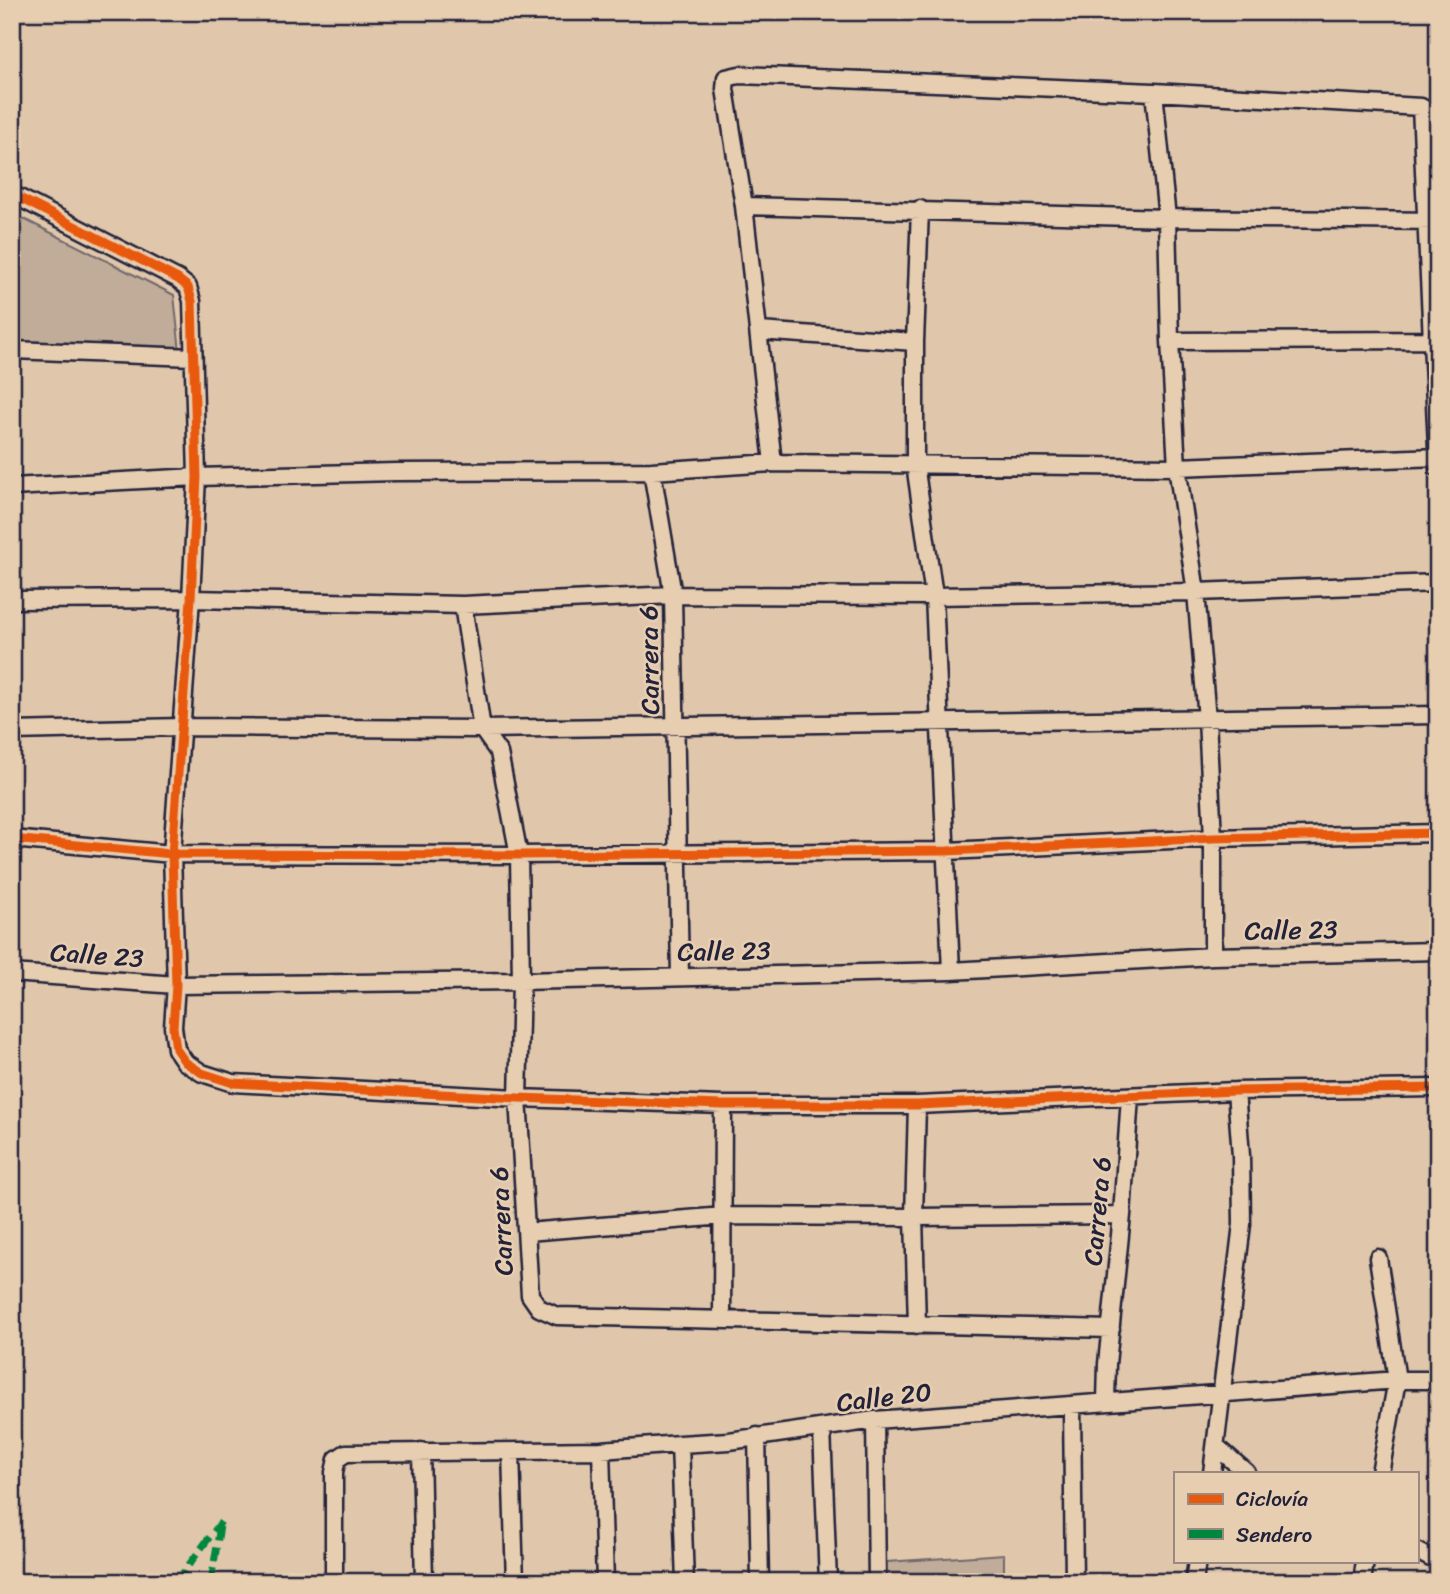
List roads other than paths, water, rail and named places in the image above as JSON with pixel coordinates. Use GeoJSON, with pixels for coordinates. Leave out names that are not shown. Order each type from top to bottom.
{"type":"FeatureCollection","features":[{"type":"Feature","properties":{"kind":"street"},"geometry":{"type":"LineString","coordinates":[[773,463],[744,206],[725,89],[726,79],[739,75],[1154,92],[1421,107],[1438,116]]}},
{"type":"Feature","properties":{"kind":"street"},"geometry":{"type":"LineString","coordinates":[[1154,92],[1167,218],[1177,467],[1196,592],[1207,719],[1213,838],[1213,956]]}},
{"type":"Feature","properties":{"kind":"street"},"geometry":{"type":"LineString","coordinates":[[12,487],[197,477],[396,472],[652,471],[773,463],[1177,467],[1437,460],[1432,221],[1421,107]]}},
{"type":"Feature","properties":{"kind":"street"},"geometry":{"type":"LineString","coordinates":[[12,194],[178,279],[188,287],[192,301],[197,477],[191,599],[172,853],[176,985],[173,1027],[176,1049],[185,1062],[202,1073],[233,1083],[518,1098],[723,1105],[916,1105],[1236,1091],[1438,1088]]}},
{"type":"Feature","properties":{"kind":"street"},"geometry":{"type":"LineString","coordinates":[[744,206],[1167,218],[1432,221]]}},
{"type":"Feature","properties":{"kind":"street"},"geometry":{"type":"LineString","coordinates":[[920,209],[915,342],[915,464],[934,596],[951,971]]}},
{"type":"Feature","properties":{"kind":"street"},"geometry":{"type":"LineString","coordinates":[[759,331],[915,342]]}},
{"type":"Feature","properties":{"kind":"street"},"geometry":{"type":"LineString","coordinates":[[1170,341],[1434,340]]}},
{"type":"Feature","properties":{"kind":"street"},"geometry":{"type":"LineString","coordinates":[[12,350],[193,357]]}},
{"type":"Feature","properties":{"kind":"street","name":"Carrera 6"},"geometry":{"type":"LineString","coordinates":[[652,471],[673,595],[680,976]]}},
{"type":"Feature","properties":{"kind":"street"},"geometry":{"type":"LineString","coordinates":[[12,600],[191,599],[463,605],[673,595],[934,596],[1196,592],[1438,583]]}},
{"type":"Feature","properties":{"kind":"street","name":"Carrera 6"},"geometry":{"type":"LineString","coordinates":[[463,605],[482,729],[499,753],[519,855],[521,981],[518,1098],[530,1295],[539,1308],[558,1316],[1111,1329]]}},
{"type":"Feature","properties":{"kind":"street"},"geometry":{"type":"LineString","coordinates":[[12,731],[182,727],[482,729],[1438,715]]}},
{"type":"Feature","properties":{"kind":"street"},"geometry":{"type":"LineString","coordinates":[[12,839],[172,853],[519,855],[947,851],[1213,838],[1438,833]]}},
{"type":"Feature","properties":{"kind":"street","name":"Calle 23"},"geometry":{"type":"LineString","coordinates":[[12,973],[176,985],[521,981],[951,971],[1213,956],[1438,951]]}},
{"type":"Feature","properties":{"kind":"street"},"geometry":{"type":"LineString","coordinates":[[1212,1472],[1242,1224],[1236,1091]]}},
{"type":"Feature","properties":{"kind":"street","name":"Carrera 6"},"geometry":{"type":"LineString","coordinates":[[1107,1401],[1107,1364],[1122,1215],[1130,1097]]}},
{"type":"Feature","properties":{"kind":"street"},"geometry":{"type":"LineString","coordinates":[[722,1320],[723,1105]]}},
{"type":"Feature","properties":{"kind":"street"},"geometry":{"type":"LineString","coordinates":[[916,1105],[914,1217],[917,1325]]}},
{"type":"Feature","properties":{"kind":"street"},"geometry":{"type":"LineString","coordinates":[[527,1232],[724,1216],[1122,1215]]}},
{"type":"Feature","properties":{"kind":"street"},"geometry":{"type":"LineString","coordinates":[[1378,1258],[1397,1380],[1380,1472]]}},
{"type":"Feature","properties":{"kind":"street","name":"Calle 20"},"geometry":{"type":"LineString","coordinates":[[334,1582],[334,1472],[337,1459],[346,1453],[601,1450],[729,1441],[875,1420],[1397,1380],[1438,1380]]}},
{"type":"Feature","properties":{"kind":"street"},"geometry":{"type":"LineString","coordinates":[[1072,1405],[1074,1582]]}},
{"type":"Feature","properties":{"kind":"street"},"geometry":{"type":"LineString","coordinates":[[875,1420],[877,1582]]}},
{"type":"Feature","properties":{"kind":"street"},"geometry":{"type":"LineString","coordinates":[[822,1429],[828,1582]]}},
{"type":"Feature","properties":{"kind":"street"},"geometry":{"type":"LineString","coordinates":[[757,1436],[760,1582]]}},
{"type":"Feature","properties":{"kind":"street"},"geometry":{"type":"LineString","coordinates":[[680,1444],[685,1582]]}},
{"type":"Feature","properties":{"kind":"street"},"geometry":{"type":"LineString","coordinates":[[1217,1447],[1246,1472]]}},
{"type":"Feature","properties":{"kind":"street"},"geometry":{"type":"LineString","coordinates":[[601,1450],[605,1582]]}},
{"type":"Feature","properties":{"kind":"street"},"geometry":{"type":"LineString","coordinates":[[421,1451],[424,1582]]}},
{"type":"Feature","properties":{"kind":"street"},"geometry":{"type":"LineString","coordinates":[[511,1452],[515,1582]]}},
{"type":"Feature","properties":{"kind":"street"},"geometry":{"type":"LineString","coordinates":[[1418,1552],[1438,1562]]}},
{"type":"Feature","properties":{"kind":"street"},"geometry":{"type":"LineString","coordinates":[[1194,1582],[1197,1562]]}},
{"type":"Feature","properties":{"kind":"street"},"geometry":{"type":"LineString","coordinates":[[1362,1582],[1365,1562]]}}]}
